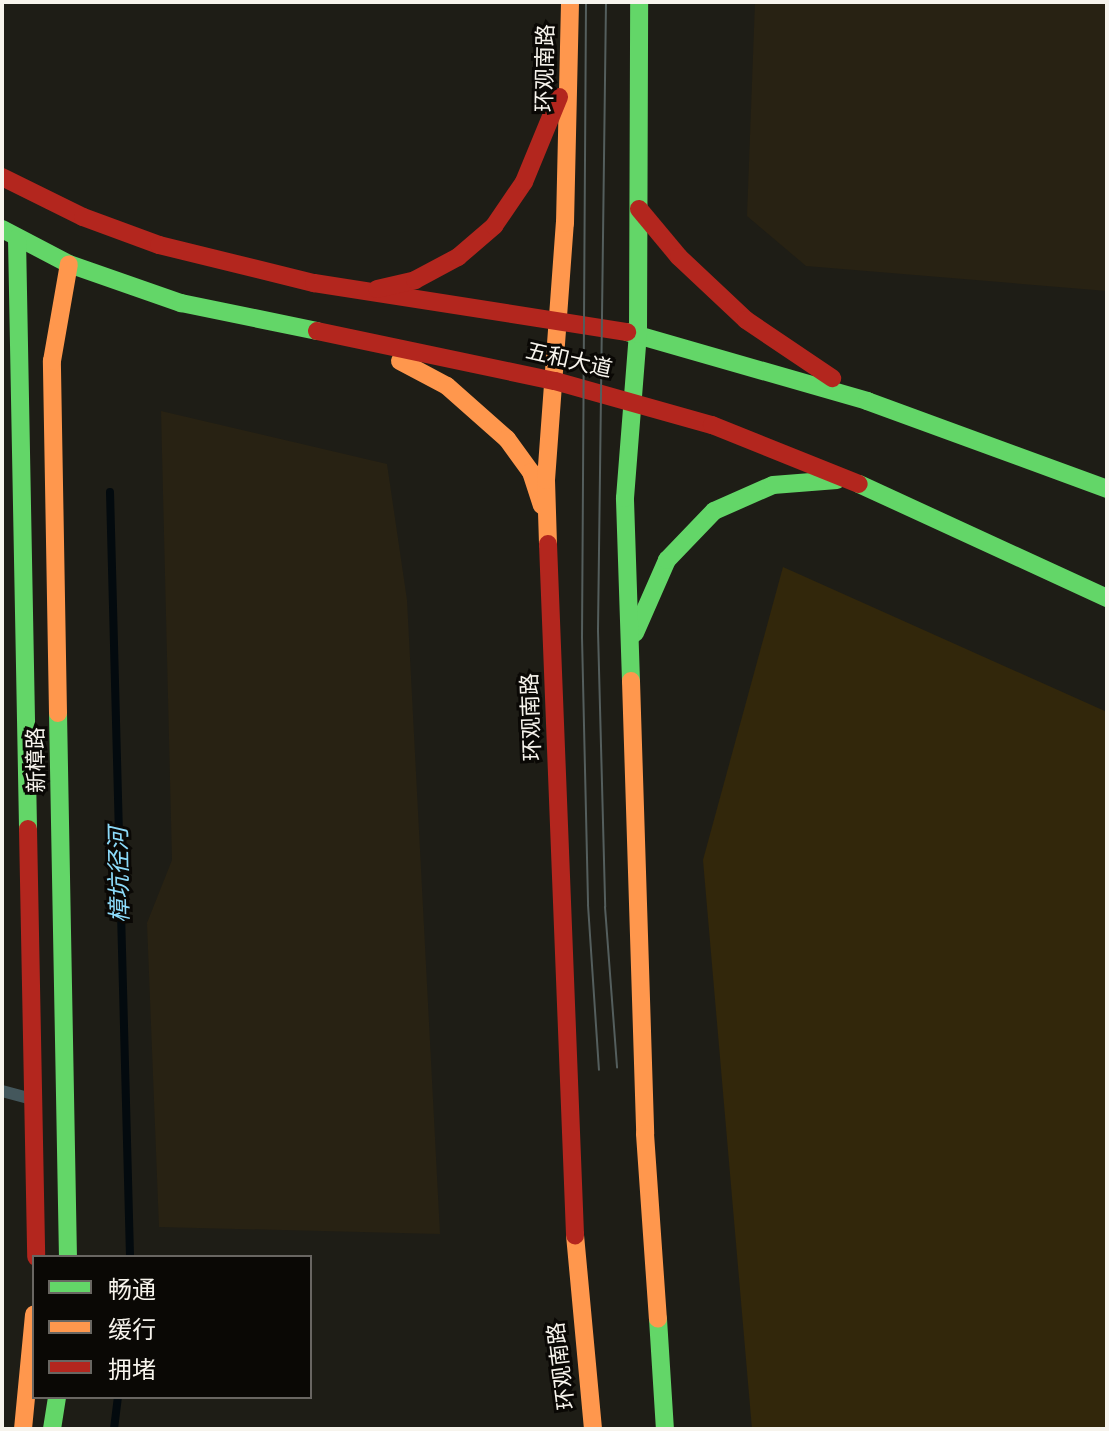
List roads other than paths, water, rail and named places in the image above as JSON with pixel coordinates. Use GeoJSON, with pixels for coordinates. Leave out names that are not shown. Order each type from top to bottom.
{"type":"FeatureCollection","features":[{"type":"Feature","properties":{"kind":"main road","name":"环观南路"},"geometry":{"type":"LineString","coordinates":[[570,2],[547,518],[575,1256],[593,1429]]}},
{"type":"Feature","properties":{"kind":"main road"},"geometry":{"type":"LineString","coordinates":[[639,2],[638,334],[625,498],[645,1134],[665,1429]]}},
{"type":"Feature","properties":{"kind":"main road"},"geometry":{"type":"LineString","coordinates":[[365,292],[415,280],[458,257],[494,226],[524,182],[569,69]]}},
{"type":"Feature","properties":{"kind":"main road","name":"五和大道"},"geometry":{"type":"LineString","coordinates":[[2,177],[83,217],[237,268],[557,322],[582,321],[638,334],[867,401],[1107,489]]}},
{"type":"Feature","properties":{"kind":"main road"},"geometry":{"type":"LineString","coordinates":[[639,209],[679,257],[746,320],[867,401]]}},
{"type":"Feature","properties":{"kind":"main road","name":"五和大道"},"geometry":{"type":"LineString","coordinates":[[10,234],[69,264],[181,303],[555,381],[635,400],[712,425],[861,484],[1107,598]]}},
{"type":"Feature","properties":{"kind":"main road","name":"新樟路"},"geometry":{"type":"LineString","coordinates":[[10,234],[36,1255]]}},
{"type":"Feature","properties":{"kind":"main road","name":"新樟路"},"geometry":{"type":"LineString","coordinates":[[68,1255],[52,361],[69,264]]}},
{"type":"Feature","properties":{"kind":"main road"},"geometry":{"type":"LineString","coordinates":[[355,341],[447,386],[477,409],[531,472],[547,518]]}},
{"type":"Feature","properties":{"kind":"main road"},"geometry":{"type":"LineString","coordinates":[[629,654],[652,588],[667,560],[714,511],[773,485],[802,479],[861,484]]}},
{"type":"Feature","properties":{"kind":"main road"},"geometry":{"type":"LineString","coordinates":[[23,1429],[32,1336]]}},
{"type":"Feature","properties":{"kind":"main road"},"geometry":{"type":"LineString","coordinates":[[52,1429],[57,1399]]}},
{"type":"Feature","properties":{"kind":"lane"},"geometry":{"type":"LineString","coordinates":[[2,1091],[34,1100]]}},
{"type":"Feature","properties":{"kind":"waterway","name":"樟坑径河"},"geometry":{"type":"LineString","coordinates":[[110,492],[130,1255]]}},
{"type":"Feature","properties":{"kind":"waterway","name":"樟坑径河"},"geometry":{"type":"LineString","coordinates":[[114,1429],[118,1399]]}},
{"type":"Feature","properties":{"kind":"tram line"},"geometry":{"type":"LineString","coordinates":[[586,2],[582,637],[588,905],[599,1070]]}},
{"type":"Feature","properties":{"kind":"tram line"},"geometry":{"type":"LineString","coordinates":[[606,2],[598,631],[605,907],[617,1068]]}}]}
